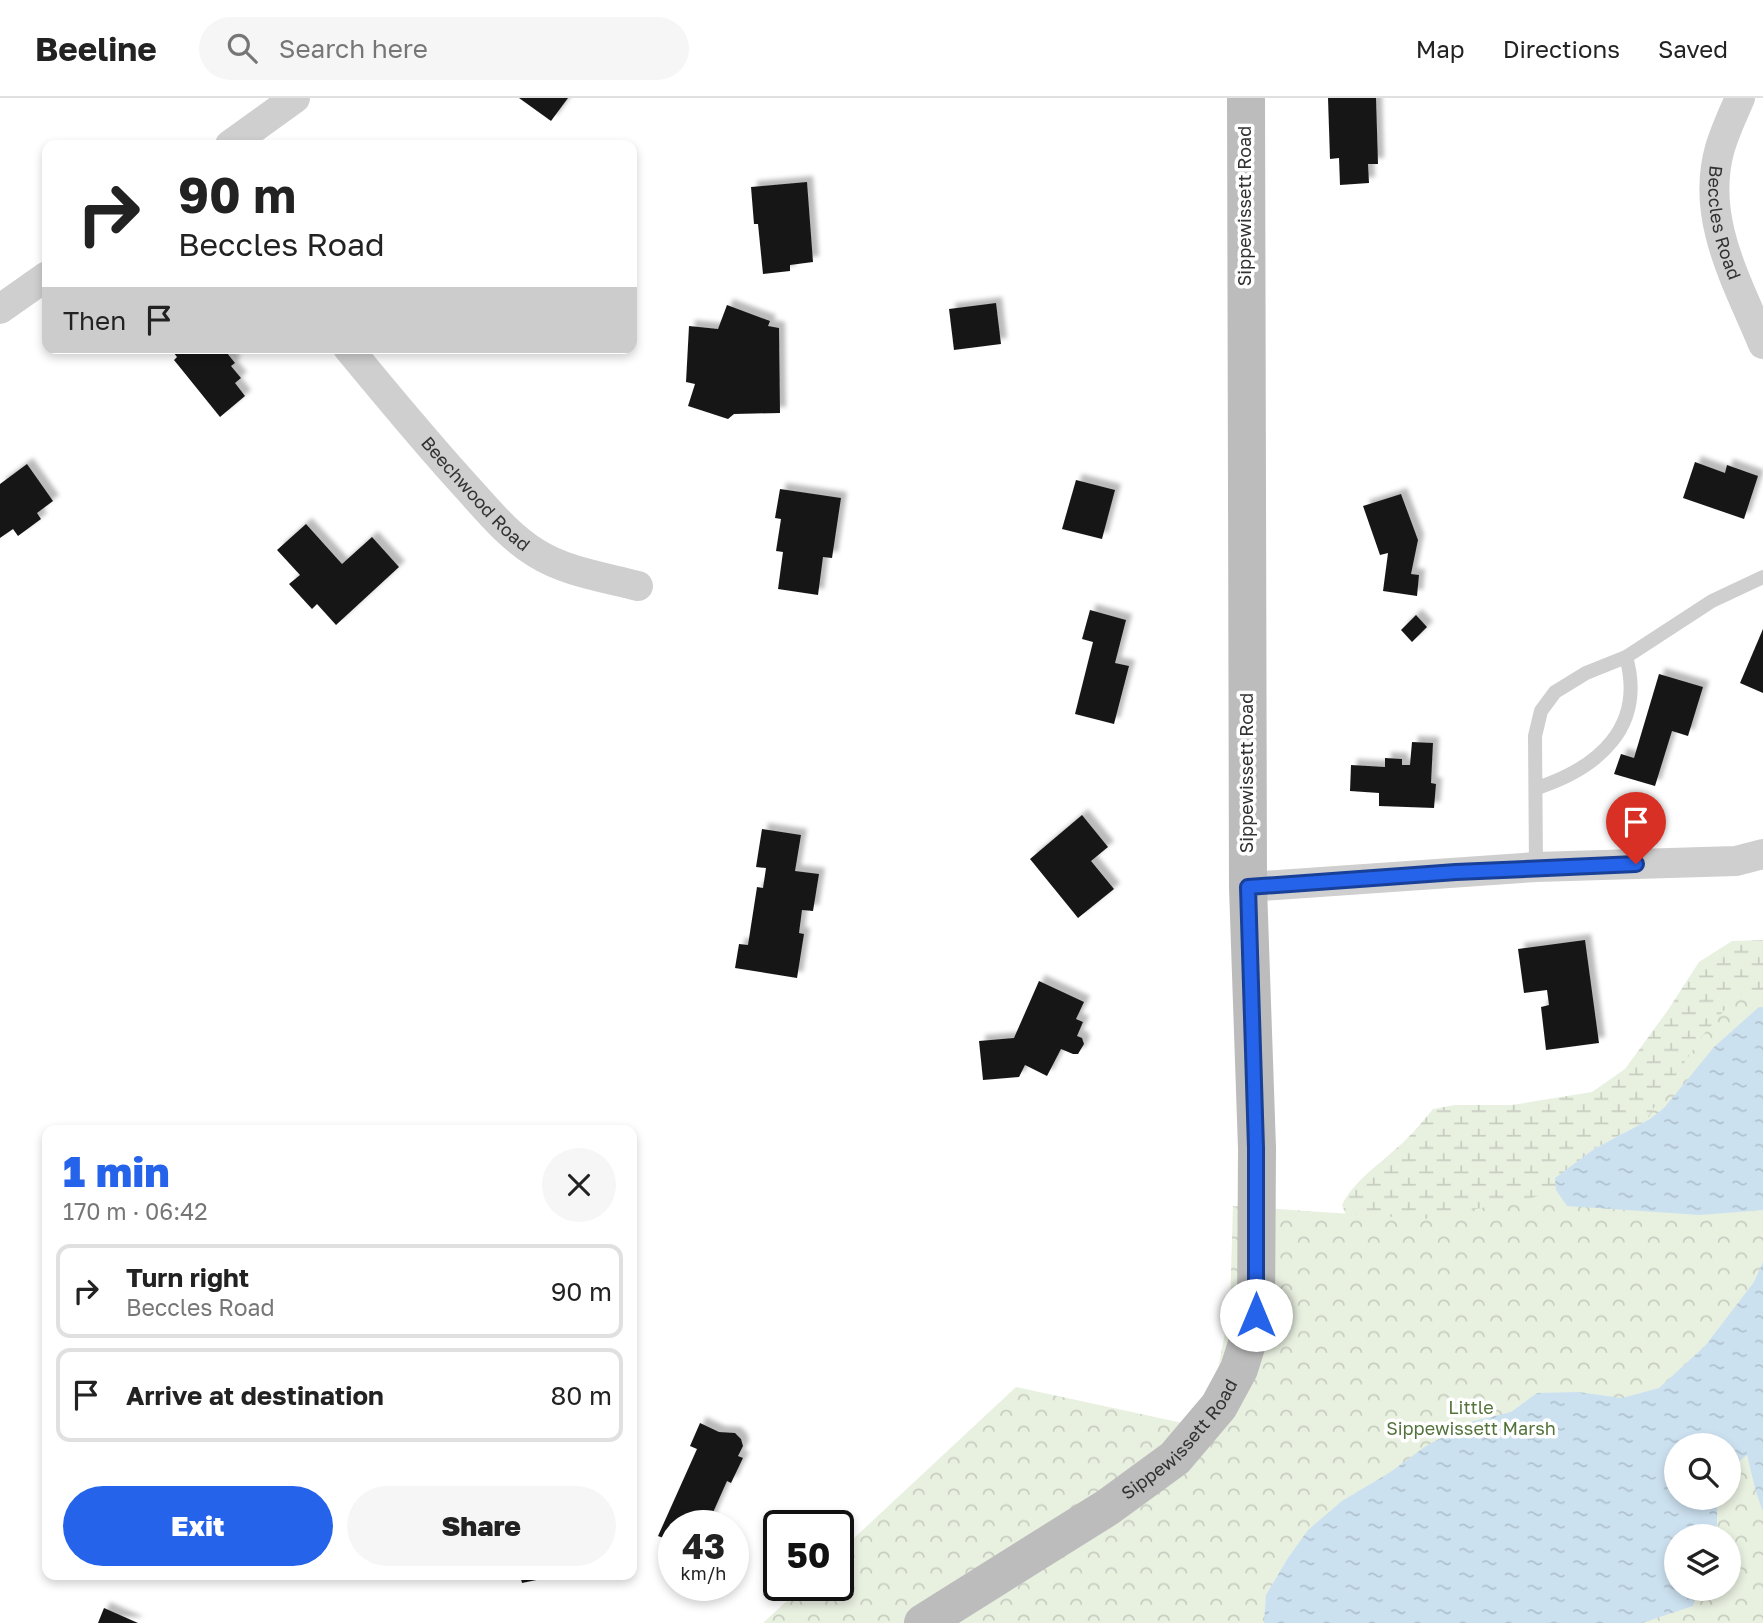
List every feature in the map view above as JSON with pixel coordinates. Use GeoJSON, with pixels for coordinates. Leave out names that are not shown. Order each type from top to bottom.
{"type":"FeatureCollection","features":[{"type":"Feature","properties":{"kind":"main road","name":"Sippewissett Road"},"geometry":{"type":"LineString","coordinates":[[923,1623],[1108,1507],[1175,1458],[1219,1406],[1239,1369],[1256,1315],[1256,1148],[1248,887],[1246,98]]}},
{"type":"Feature","properties":{"kind":"street"},"geometry":{"type":"LineString","coordinates":[[237,140],[295,98]]}},
{"type":"Feature","properties":{"kind":"street","name":"Beccles Road"},"geometry":{"type":"LineString","coordinates":[[1740,98],[1720,147],[1716,168],[1716,216],[1725,252],[1763,344]]}},
{"type":"Feature","properties":{"kind":"street"},"geometry":{"type":"LineString","coordinates":[[0,309],[42,280]]}},
{"type":"Feature","properties":{"kind":"street","name":"Beechwood Road"},"geometry":{"type":"LineString","coordinates":[[353,354],[436,453],[518,541],[537,554],[567,568],[638,586]]}},
{"type":"Feature","properties":{"kind":"street"},"geometry":{"type":"LineString","coordinates":[[1248,887],[1536,867],[1736,861],[1763,855]]}},
{"type":"Feature","properties":{"kind":"lane"},"geometry":{"type":"LineString","coordinates":[[1536,867],[1535,736],[1541,711],[1555,692],[1586,673],[1626,657],[1712,601],[1763,577]]}},
{"type":"Feature","properties":{"kind":"lane"},"geometry":{"type":"LineString","coordinates":[[1537,788],[1577,772],[1608,748],[1620,729],[1632,687],[1626,657]]}},
{"type":"Feature","properties":{"kind":"green space"},"geometry":{"type":"Polygon","coordinates":[[[1763,940],[1763,1007],[1650,1119],[1594,1149],[1556,1190],[1044,1592],[1348,1220],[1342,1205],[1352,1190],[1408,1138],[1433,1109],[1455,1105],[1512,1105],[1592,1092],[1625,1069],[1699,962],[1732,941],[1763,940]]]}},
{"type":"Feature","properties":{"kind":"green space","name":"Little Sippewissett Marsh"},"geometry":{"type":"Polygon","coordinates":[[[1739,993],[1763,1002],[1763,1623],[763,1623],[787,1601],[854,1601],[854,1538],[1016,1387],[1201,1427],[1211,1406],[1230,1307],[1233,1206],[1425,1219],[1532,1198],[1616,1168],[1703,1035],[1739,993]]]}},
{"type":"Feature","properties":{"kind":"water"},"geometry":{"type":"Polygon","coordinates":[[[1759,1007],[1763,1007],[1763,1210],[1700,1215],[1567,1206],[1556,1190],[1555,1178],[1594,1149],[1650,1119],[1664,1108],[1714,1047],[1759,1007]]]}},
{"type":"Feature","properties":{"kind":"water"},"geometry":{"type":"Polygon","coordinates":[[[1763,1262],[1763,1512],[1747,1455],[1741,1460],[1741,1433],[1664,1433],[1664,1510],[1717,1510],[1717,1524],[1664,1524],[1664,1601],[1694,1601],[1693,1606],[1642,1623],[1264,1623],[1266,1595],[1288,1558],[1308,1530],[1342,1501],[1389,1473],[1426,1446],[1470,1422],[1511,1412],[1537,1393],[1578,1392],[1622,1398],[1659,1388],[1705,1346],[1754,1282],[1763,1262]]]}},
{"type":"Feature","properties":{"kind":"building"},"geometry":{"type":"Polygon","coordinates":[[[519,98],[568,98],[551,121],[519,98]]]}},
{"type":"Feature","properties":{"kind":"building"},"geometry":{"type":"Polygon","coordinates":[[[1328,98],[1376,98],[1378,164],[1368,164],[1369,183],[1340,185],[1339,158],[1330,159],[1328,98]]]}},
{"type":"Feature","properties":{"kind":"building"},"geometry":{"type":"Polygon","coordinates":[[[807,182],[813,262],[790,265],[790,271],[763,274],[751,187],[807,182]]]}},
{"type":"Feature","properties":{"kind":"building"},"geometry":{"type":"Polygon","coordinates":[[[996,303],[1001,344],[954,350],[949,309],[996,303]]]}},
{"type":"Feature","properties":{"kind":"building"},"geometry":{"type":"Polygon","coordinates":[[[727,305],[770,321],[768,326],[779,328],[780,413],[734,414],[728,419],[688,406],[695,384],[686,382],[689,326],[718,329],[727,305]]]}},
{"type":"Feature","properties":{"kind":"building"},"geometry":{"type":"Polygon","coordinates":[[[175,354],[228,354],[235,363],[231,366],[241,378],[235,383],[245,396],[220,417],[174,360],[177,357],[175,354]]]}},
{"type":"Feature","properties":{"kind":"building"},"geometry":{"type":"Polygon","coordinates":[[[1695,462],[1725,473],[1727,465],[1758,476],[1744,519],[1683,498],[1695,462]]]}},
{"type":"Feature","properties":{"kind":"building"},"geometry":{"type":"Polygon","coordinates":[[[27,464],[53,501],[37,513],[41,519],[18,536],[13,529],[0,538],[0,484],[27,464]]]}},
{"type":"Feature","properties":{"kind":"building"},"geometry":{"type":"Polygon","coordinates":[[[1076,480],[1115,490],[1102,539],[1062,529],[1076,480]]]}},
{"type":"Feature","properties":{"kind":"building"},"geometry":{"type":"Polygon","coordinates":[[[780,489],[841,498],[832,558],[823,557],[818,595],[778,589],[783,552],[776,551],[781,519],[775,518],[780,489]]]}},
{"type":"Feature","properties":{"kind":"building"},"geometry":{"type":"Polygon","coordinates":[[[1401,494],[1418,540],[1411,574],[1419,575],[1417,596],[1383,591],[1388,553],[1380,555],[1363,506],[1401,494]]]}},
{"type":"Feature","properties":{"kind":"building"},"geometry":{"type":"Polygon","coordinates":[[[306,524],[342,564],[372,537],[399,567],[336,625],[317,604],[312,609],[289,584],[300,575],[277,550],[306,524]]]}},
{"type":"Feature","properties":{"kind":"building"},"geometry":{"type":"Polygon","coordinates":[[[1090,610],[1126,620],[1115,663],[1129,666],[1114,724],[1075,714],[1093,642],[1082,639],[1090,610]]]}},
{"type":"Feature","properties":{"kind":"building"},"geometry":{"type":"Polygon","coordinates":[[[1416,615],[1427,627],[1412,642],[1401,630],[1416,615]]]}},
{"type":"Feature","properties":{"kind":"building"},"geometry":{"type":"Polygon","coordinates":[[[1763,629],[1763,693],[1740,683],[1763,629]]]}},
{"type":"Feature","properties":{"kind":"building"},"geometry":{"type":"Polygon","coordinates":[[[1659,674],[1703,687],[1688,736],[1672,731],[1655,786],[1614,774],[1621,754],[1634,758],[1659,674]]]}},
{"type":"Feature","properties":{"kind":"building"},"geometry":{"type":"Polygon","coordinates":[[[1412,742],[1433,743],[1431,783],[1436,784],[1434,808],[1379,806],[1379,793],[1350,791],[1351,765],[1385,767],[1385,758],[1402,759],[1402,765],[1410,765],[1412,742]]]}},
{"type":"Feature","properties":{"kind":"building"},"geometry":{"type":"Polygon","coordinates":[[[1082,815],[1108,847],[1091,861],[1114,889],[1078,918],[1030,859],[1082,815]]]}},
{"type":"Feature","properties":{"kind":"building"},"geometry":{"type":"Polygon","coordinates":[[[762,829],[801,835],[795,871],[819,874],[813,911],[802,910],[799,933],[804,934],[797,978],[735,968],[739,944],[748,945],[757,887],[763,888],[766,868],[756,867],[762,829]]]}},
{"type":"Feature","properties":{"kind":"building"},"geometry":{"type":"Polygon","coordinates":[[[1585,940],[1599,1043],[1546,1050],[1541,1007],[1549,1005],[1547,990],[1524,993],[1518,949],[1585,940]]]}},
{"type":"Feature","properties":{"kind":"building"},"geometry":{"type":"Polygon","coordinates":[[[1039,981],[1084,1002],[1076,1019],[1083,1022],[1077,1036],[1082,1038],[1084,1044],[1078,1054],[1061,1049],[1047,1076],[1025,1065],[1019,1077],[983,1080],[979,1041],[1014,1038],[1039,981]]]}},
{"type":"Feature","properties":{"kind":"building"},"geometry":{"type":"Polygon","coordinates":[[[700,1423],[719,1432],[735,1433],[741,1439],[743,1446],[738,1456],[743,1458],[731,1483],[727,1481],[714,1510],[670,1510],[697,1449],[690,1446],[700,1423]]]}},
{"type":"Feature","properties":{"kind":"building"},"geometry":{"type":"Polygon","coordinates":[[[104,1608],[138,1623],[98,1623],[104,1608]]]}},
{"type":"Feature","properties":{"kind":"route"},"geometry":{"type":"LineString","coordinates":[[1256,1315],[1256,1148],[1248,887],[1536,867],[1636,864]]}}]}
